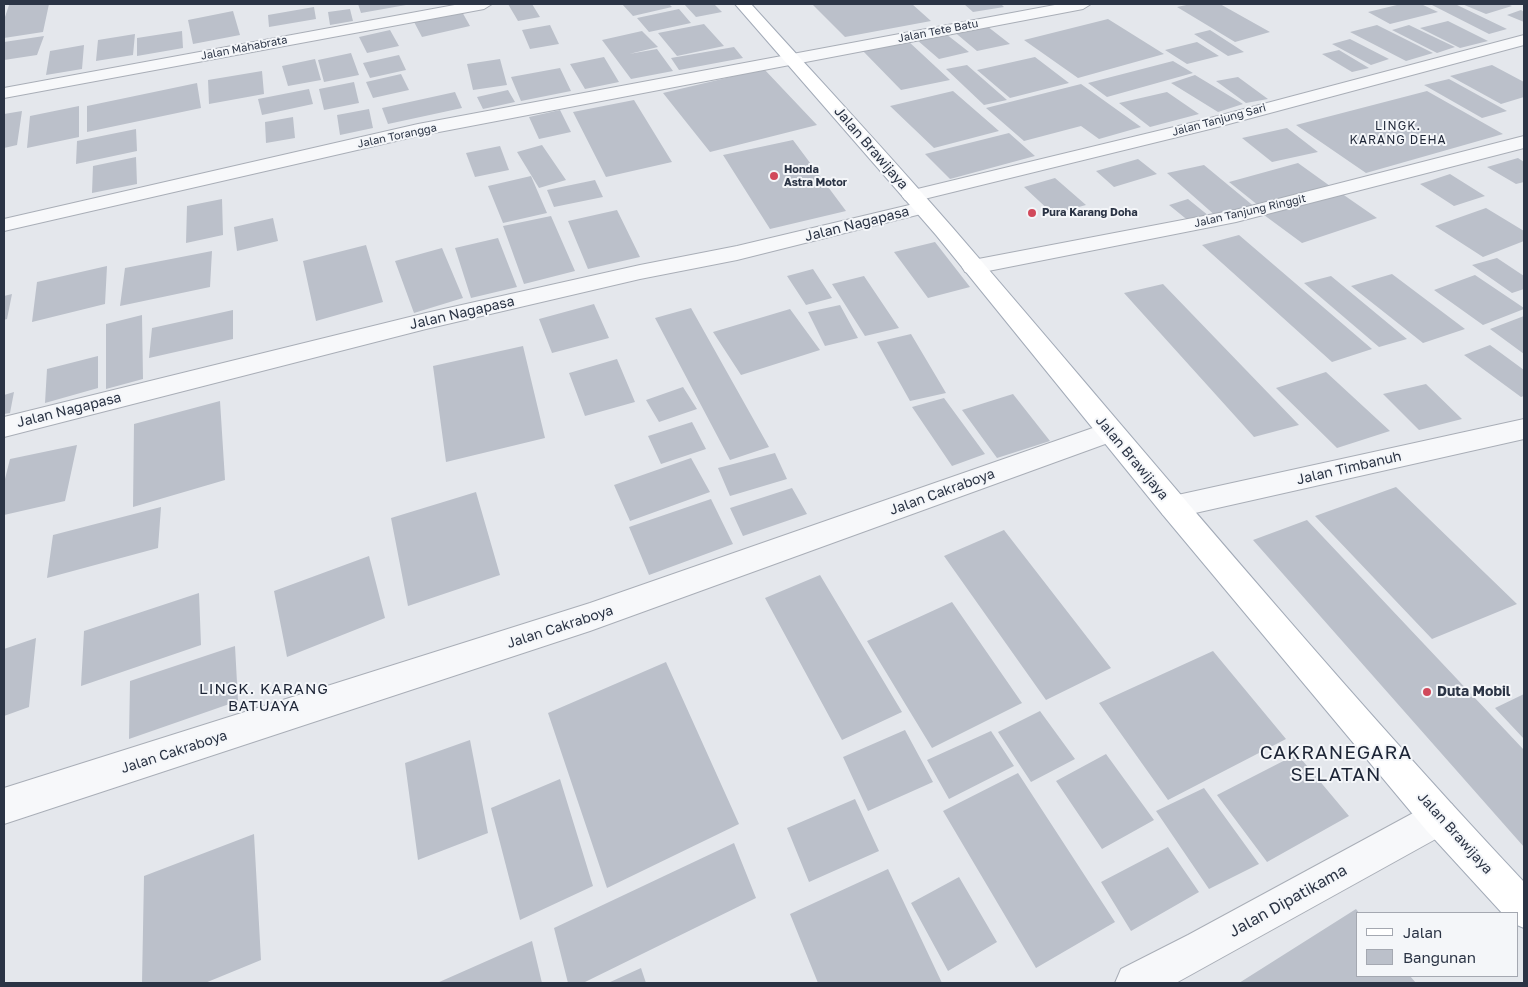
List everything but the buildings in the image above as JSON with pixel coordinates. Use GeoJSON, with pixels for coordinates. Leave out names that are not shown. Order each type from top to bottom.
{"type":"FeatureCollection","features":[{"type":"Feature","properties":{"kind":"main road","name":"Jalan Brawijaya"},"geometry":{"type":"LineString","coordinates":[[743,4],[973,267],[1173,507],[1439,817],[1524,909]]}},
{"type":"Feature","properties":{"kind":"street","name":"Jalan Mahabrata"},"geometry":{"type":"LineString","coordinates":[[4,93],[484,4]]}},
{"type":"Feature","properties":{"kind":"street","name":"Jalan Tete Batu"},"geometry":{"type":"LineString","coordinates":[[792,58],[1083,4]]}},
{"type":"Feature","properties":{"kind":"street","name":"Jalan Tanjung Sari"},"geometry":{"type":"LineString","coordinates":[[917,202],[1524,40]]}},
{"type":"Feature","properties":{"kind":"street","name":"Jalan Torangga"},"geometry":{"type":"LineString","coordinates":[[4,225],[418,130],[569,103],[792,58]]}},
{"type":"Feature","properties":{"kind":"street","name":"Jalan Tanjung Ringgit"},"geometry":{"type":"LineString","coordinates":[[973,267],[1236,216],[1524,142]]}},
{"type":"Feature","properties":{"kind":"street","name":"Jalan Nagapasa"},"geometry":{"type":"LineString","coordinates":[[4,427],[426,321],[640,272],[737,253],[917,202]]}},
{"type":"Feature","properties":{"kind":"street","name":"Jalan Timbanuh"},"geometry":{"type":"LineString","coordinates":[[1173,507],[1524,429]]}},
{"type":"Feature","properties":{"kind":"street","name":"Jalan Cakraboya"},"geometry":{"type":"LineString","coordinates":[[4,806],[590,617],[1110,432]]}},
{"type":"Feature","properties":{"kind":"street","name":"Jalan Dipatikama"},"geometry":{"type":"LineString","coordinates":[[1135,983],[1202,949],[1439,817]]}},
{"type":"Feature","properties":{"kind":"place","name":"Honda Astra Motor"},"geometry":{"type":"Point","coordinates":[774,176]}},
{"type":"Feature","properties":{"kind":"place","name":"Pura Karang Doha"},"geometry":{"type":"Point","coordinates":[1032,213]}},
{"type":"Feature","properties":{"kind":"place","name":"Duta Mobil"},"geometry":{"type":"Point","coordinates":[1427,692]}},
{"type":"Feature","properties":{"kind":"district","name":"LINGK. KARANG DEHA"},"geometry":{"type":"Point","coordinates":[1398,133]}},
{"type":"Feature","properties":{"kind":"district","name":"LINGK. KARANG BATUAYA"},"geometry":{"type":"Point","coordinates":[264,698]}},
{"type":"Feature","properties":{"kind":"district","name":"CAKRANEGARA SELATAN"},"geometry":{"type":"Point","coordinates":[1336,764]}}]}
